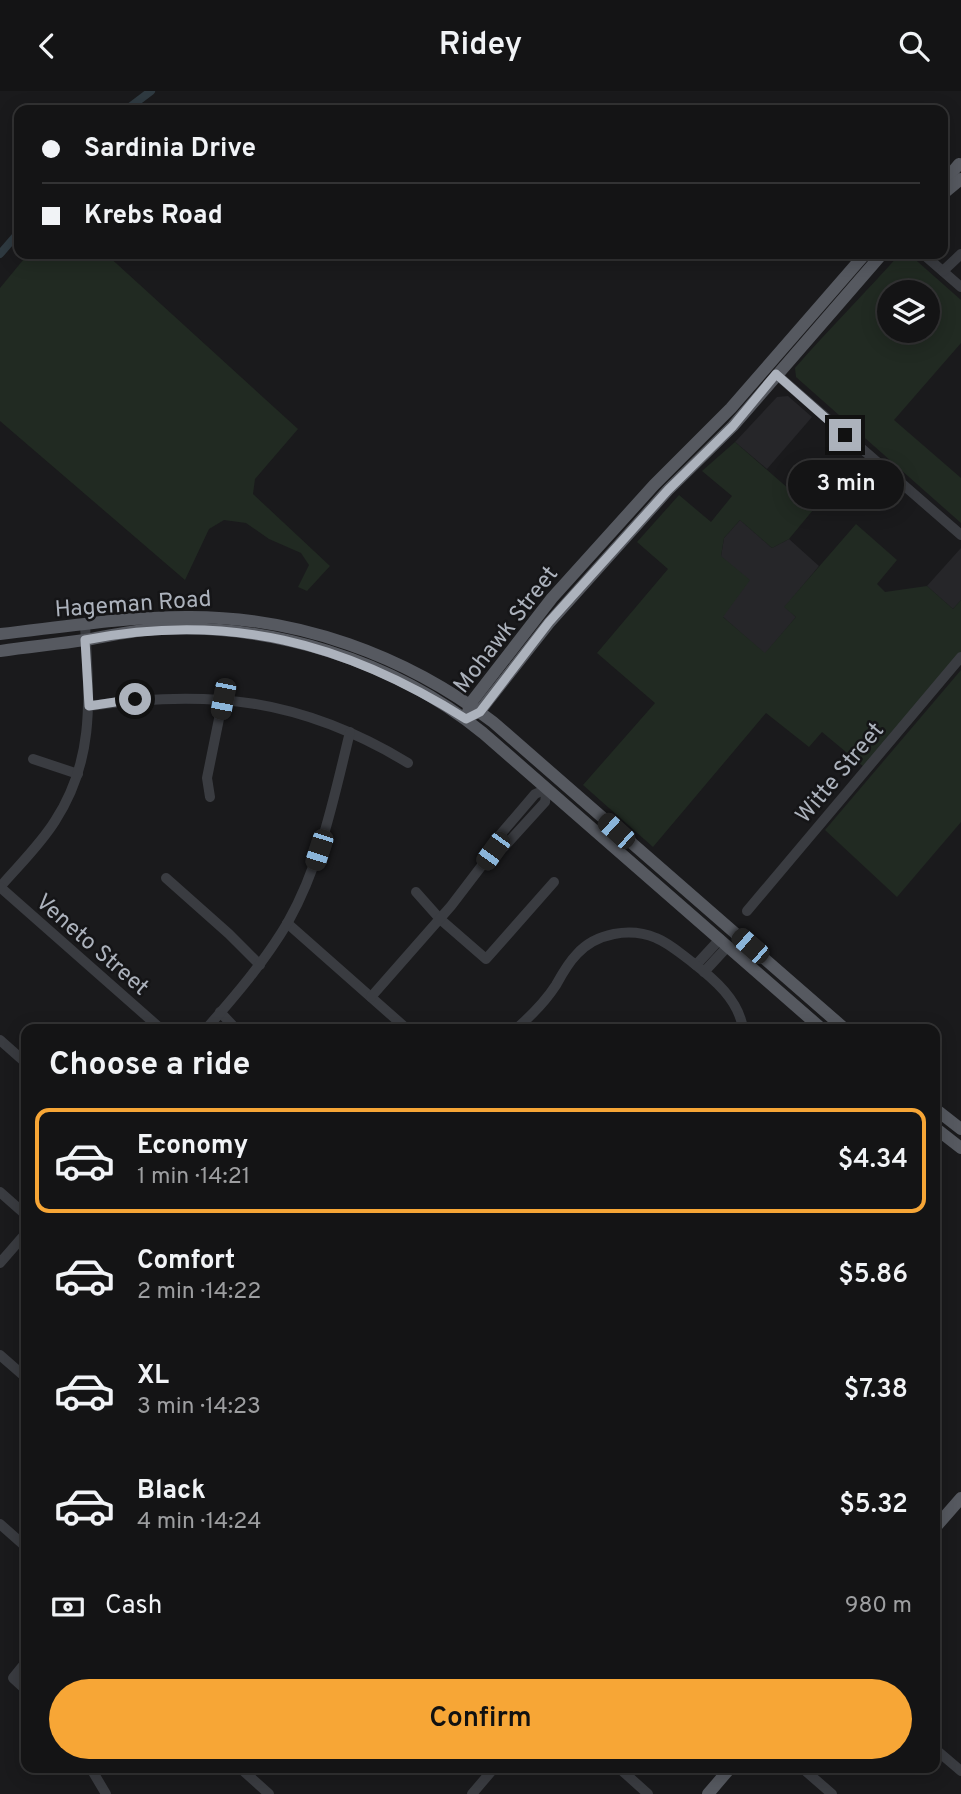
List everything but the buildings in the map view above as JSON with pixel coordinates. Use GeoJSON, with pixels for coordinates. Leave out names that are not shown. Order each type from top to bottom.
{"type":"FeatureCollection","features":[{"type":"Feature","properties":{"kind":"main road"},"geometry":{"type":"LineString","coordinates":[[948,177],[960,163]]}},
{"type":"Feature","properties":{"kind":"main road","name":"Mohawk Street"},"geometry":{"type":"LineString","coordinates":[[475,708],[552,598],[654,485],[731,408],[861,259]]}},
{"type":"Feature","properties":{"kind":"main road"},"geometry":{"type":"LineString","coordinates":[[776,374],[878,259]]}},
{"type":"Feature","properties":{"kind":"main road"},"geometry":{"type":"LineString","coordinates":[[776,374],[780,361],[823,310],[838,285]]}},
{"type":"Feature","properties":{"kind":"main road","name":"Mohawk Street"},"geometry":{"type":"LineString","coordinates":[[466,719],[549,622],[668,490],[733,426],[776,374]]}},
{"type":"Feature","properties":{"kind":"main road","name":"Hageman Road"},"geometry":{"type":"LineString","coordinates":[[0,634],[188,617],[240,619],[333,638],[390,660],[421,675],[475,708],[515,740],[839,1024]]}},
{"type":"Feature","properties":{"kind":"main road","name":"Hageman Road"},"geometry":{"type":"LineString","coordinates":[[0,650],[85,640],[129,631],[179,629],[263,636],[326,650],[380,670],[466,719],[816,1024]]}},
{"type":"Feature","properties":{"kind":"main road"},"geometry":{"type":"LineString","coordinates":[[547,789],[556,788],[594,819],[616,831]]}},
{"type":"Feature","properties":{"kind":"main road"},"geometry":{"type":"LineString","coordinates":[[724,943],[736,944],[774,977],[788,979]]}},
{"type":"Feature","properties":{"kind":"main road"},"geometry":{"type":"LineString","coordinates":[[940,1113],[961,1129]]}},
{"type":"Feature","properties":{"kind":"main road"},"geometry":{"type":"LineString","coordinates":[[940,1132],[961,1148]]}},
{"type":"Feature","properties":{"kind":"main road"},"geometry":{"type":"LineString","coordinates":[[940,1522],[961,1498]]}},
{"type":"Feature","properties":{"kind":"main road"},"geometry":{"type":"LineString","coordinates":[[708,1794],[726,1773]]}},
{"type":"Feature","properties":{"kind":"street"},"geometry":{"type":"LineString","coordinates":[[943,271],[961,254]]}},
{"type":"Feature","properties":{"kind":"street"},"geometry":{"type":"LineString","coordinates":[[929,259],[961,287]]}},
{"type":"Feature","properties":{"kind":"street"},"geometry":{"type":"LineString","coordinates":[[776,374],[961,535]]}},
{"type":"Feature","properties":{"kind":"street"},"geometry":{"type":"LineString","coordinates":[[0,887],[54,823],[64,808],[78,774],[86,741],[89,706],[85,625]]}},
{"type":"Feature","properties":{"kind":"street","name":"Witte Street"},"geometry":{"type":"LineString","coordinates":[[747,911],[961,657]]}},
{"type":"Feature","properties":{"kind":"street"},"geometry":{"type":"LineString","coordinates":[[89,706],[164,697],[223,699],[295,712],[351,732],[408,763]]}},
{"type":"Feature","properties":{"kind":"street"},"geometry":{"type":"LineString","coordinates":[[210,797],[207,778],[223,699]]}},
{"type":"Feature","properties":{"kind":"street"},"geometry":{"type":"LineString","coordinates":[[210,1024],[260,965],[287,923],[306,884],[321,846],[351,732]]}},
{"type":"Feature","properties":{"kind":"street"},"geometry":{"type":"LineString","coordinates":[[33,759],[78,774]]}},
{"type":"Feature","properties":{"kind":"street"},"geometry":{"type":"LineString","coordinates":[[371,997],[440,919],[493,851],[504,847],[545,802],[547,789]]}},
{"type":"Feature","properties":{"kind":"street"},"geometry":{"type":"LineString","coordinates":[[166,878],[260,965]]}},
{"type":"Feature","properties":{"kind":"street"},"geometry":{"type":"LineString","coordinates":[[416,892],[440,919],[486,959],[554,882]]}},
{"type":"Feature","properties":{"kind":"street","name":"Veneto Street"},"geometry":{"type":"LineString","coordinates":[[0,887],[155,1024]]}},
{"type":"Feature","properties":{"kind":"street"},"geometry":{"type":"LineString","coordinates":[[287,923],[401,1024]]}},
{"type":"Feature","properties":{"kind":"street"},"geometry":{"type":"LineString","coordinates":[[521,1024],[544,1001],[578,953],[605,936],[636,932],[657,938],[700,969],[733,1002],[742,1024]]}},
{"type":"Feature","properties":{"kind":"street"},"geometry":{"type":"LineString","coordinates":[[700,969],[724,943]]}},
{"type":"Feature","properties":{"kind":"street"},"geometry":{"type":"LineString","coordinates":[[220,1012],[231,1024]]}},
{"type":"Feature","properties":{"kind":"street"},"geometry":{"type":"LineString","coordinates":[[0,1040],[21,1059]]}},
{"type":"Feature","properties":{"kind":"street"},"geometry":{"type":"LineString","coordinates":[[0,1192],[21,1211]]}},
{"type":"Feature","properties":{"kind":"street"},"geometry":{"type":"LineString","coordinates":[[0,1263],[21,1239]]}},
{"type":"Feature","properties":{"kind":"street"},"geometry":{"type":"LineString","coordinates":[[0,1355],[21,1373]]}},
{"type":"Feature","properties":{"kind":"street"},"geometry":{"type":"LineString","coordinates":[[0,1524],[21,1542]]}},
{"type":"Feature","properties":{"kind":"street"},"geometry":{"type":"LineString","coordinates":[[21,1668],[13,1678],[21,1685]]}},
{"type":"Feature","properties":{"kind":"street"},"geometry":{"type":"LineString","coordinates":[[940,1753],[961,1771]]}},
{"type":"Feature","properties":{"kind":"street"},"geometry":{"type":"LineString","coordinates":[[94,1773],[106,1794]]}},
{"type":"Feature","properties":{"kind":"street"},"geometry":{"type":"LineString","coordinates":[[246,1773],[269,1794]]}},
{"type":"Feature","properties":{"kind":"street"},"geometry":{"type":"LineString","coordinates":[[475,1793],[490,1773]]}},
{"type":"Feature","properties":{"kind":"street"},"geometry":{"type":"LineString","coordinates":[[625,1773],[648,1794]]}},
{"type":"Feature","properties":{"kind":"street"},"geometry":{"type":"LineString","coordinates":[[809,1773],[832,1794]]}},
{"type":"Feature","properties":{"kind":"shaded area"},"geometry":{"type":"Polygon","coordinates":[[[24,259],[111,259],[298,429],[255,479],[253,494],[330,566],[307,591],[298,587],[309,565],[301,553],[269,539],[246,523],[224,520],[209,529],[185,580],[0,421],[0,288],[24,259]]]}},
{"type":"Feature","properties":{"kind":"shaded area"},"geometry":{"type":"Polygon","coordinates":[[[895,259],[915,259],[938,280],[877,280],[877,343],[940,343],[940,281],[961,300],[961,343],[894,420],[961,478],[961,523],[796,377],[795,368],[895,259]]]}},
{"type":"Feature","properties":{"kind":"shaded area"},"geometry":{"type":"Polygon","coordinates":[[[788,396],[812,417],[767,469],[735,442],[777,397],[788,396]]]}},
{"type":"Feature","properties":{"kind":"shaded area"},"geometry":{"type":"Polygon","coordinates":[[[735,442],[813,510],[789,539],[772,548],[740,520],[724,538],[721,556],[750,580],[723,617],[765,653],[796,617],[784,607],[856,524],[897,560],[877,584],[885,592],[927,586],[953,609],[961,600],[961,652],[864,767],[822,732],[809,747],[766,713],[653,847],[583,785],[655,703],[597,653],[668,569],[637,542],[679,495],[711,522],[732,496],[702,471],[735,442]]]}},
{"type":"Feature","properties":{"kind":"shaded area"},"geometry":{"type":"Polygon","coordinates":[[[740,520],[772,548],[789,539],[819,566],[785,607],[796,617],[765,654],[723,617],[721,556],[724,538],[740,520]]]}},
{"type":"Feature","properties":{"kind":"shaded area"},"geometry":{"type":"Polygon","coordinates":[[[961,548],[961,600],[953,609],[927,586],[961,548]]]}},
{"type":"Feature","properties":{"kind":"shaded area"},"geometry":{"type":"Polygon","coordinates":[[[961,670],[961,822],[897,897],[825,830],[961,670]]]}},
{"type":"Feature","properties":{"kind":"waterway"},"geometry":{"type":"LineString","coordinates":[[133,105],[151,91]]}},
{"type":"Feature","properties":{"kind":"waterway"},"geometry":{"type":"LineString","coordinates":[[0,254],[14,238]]}},
{"type":"Feature","properties":{"kind":"route"},"geometry":{"type":"LineString","coordinates":[[135,699],[89,706],[85,640],[153,629],[206,629],[263,636],[326,650],[380,670],[466,719],[480,712],[549,622],[668,490],[733,426],[776,374],[845,435]]}}]}
